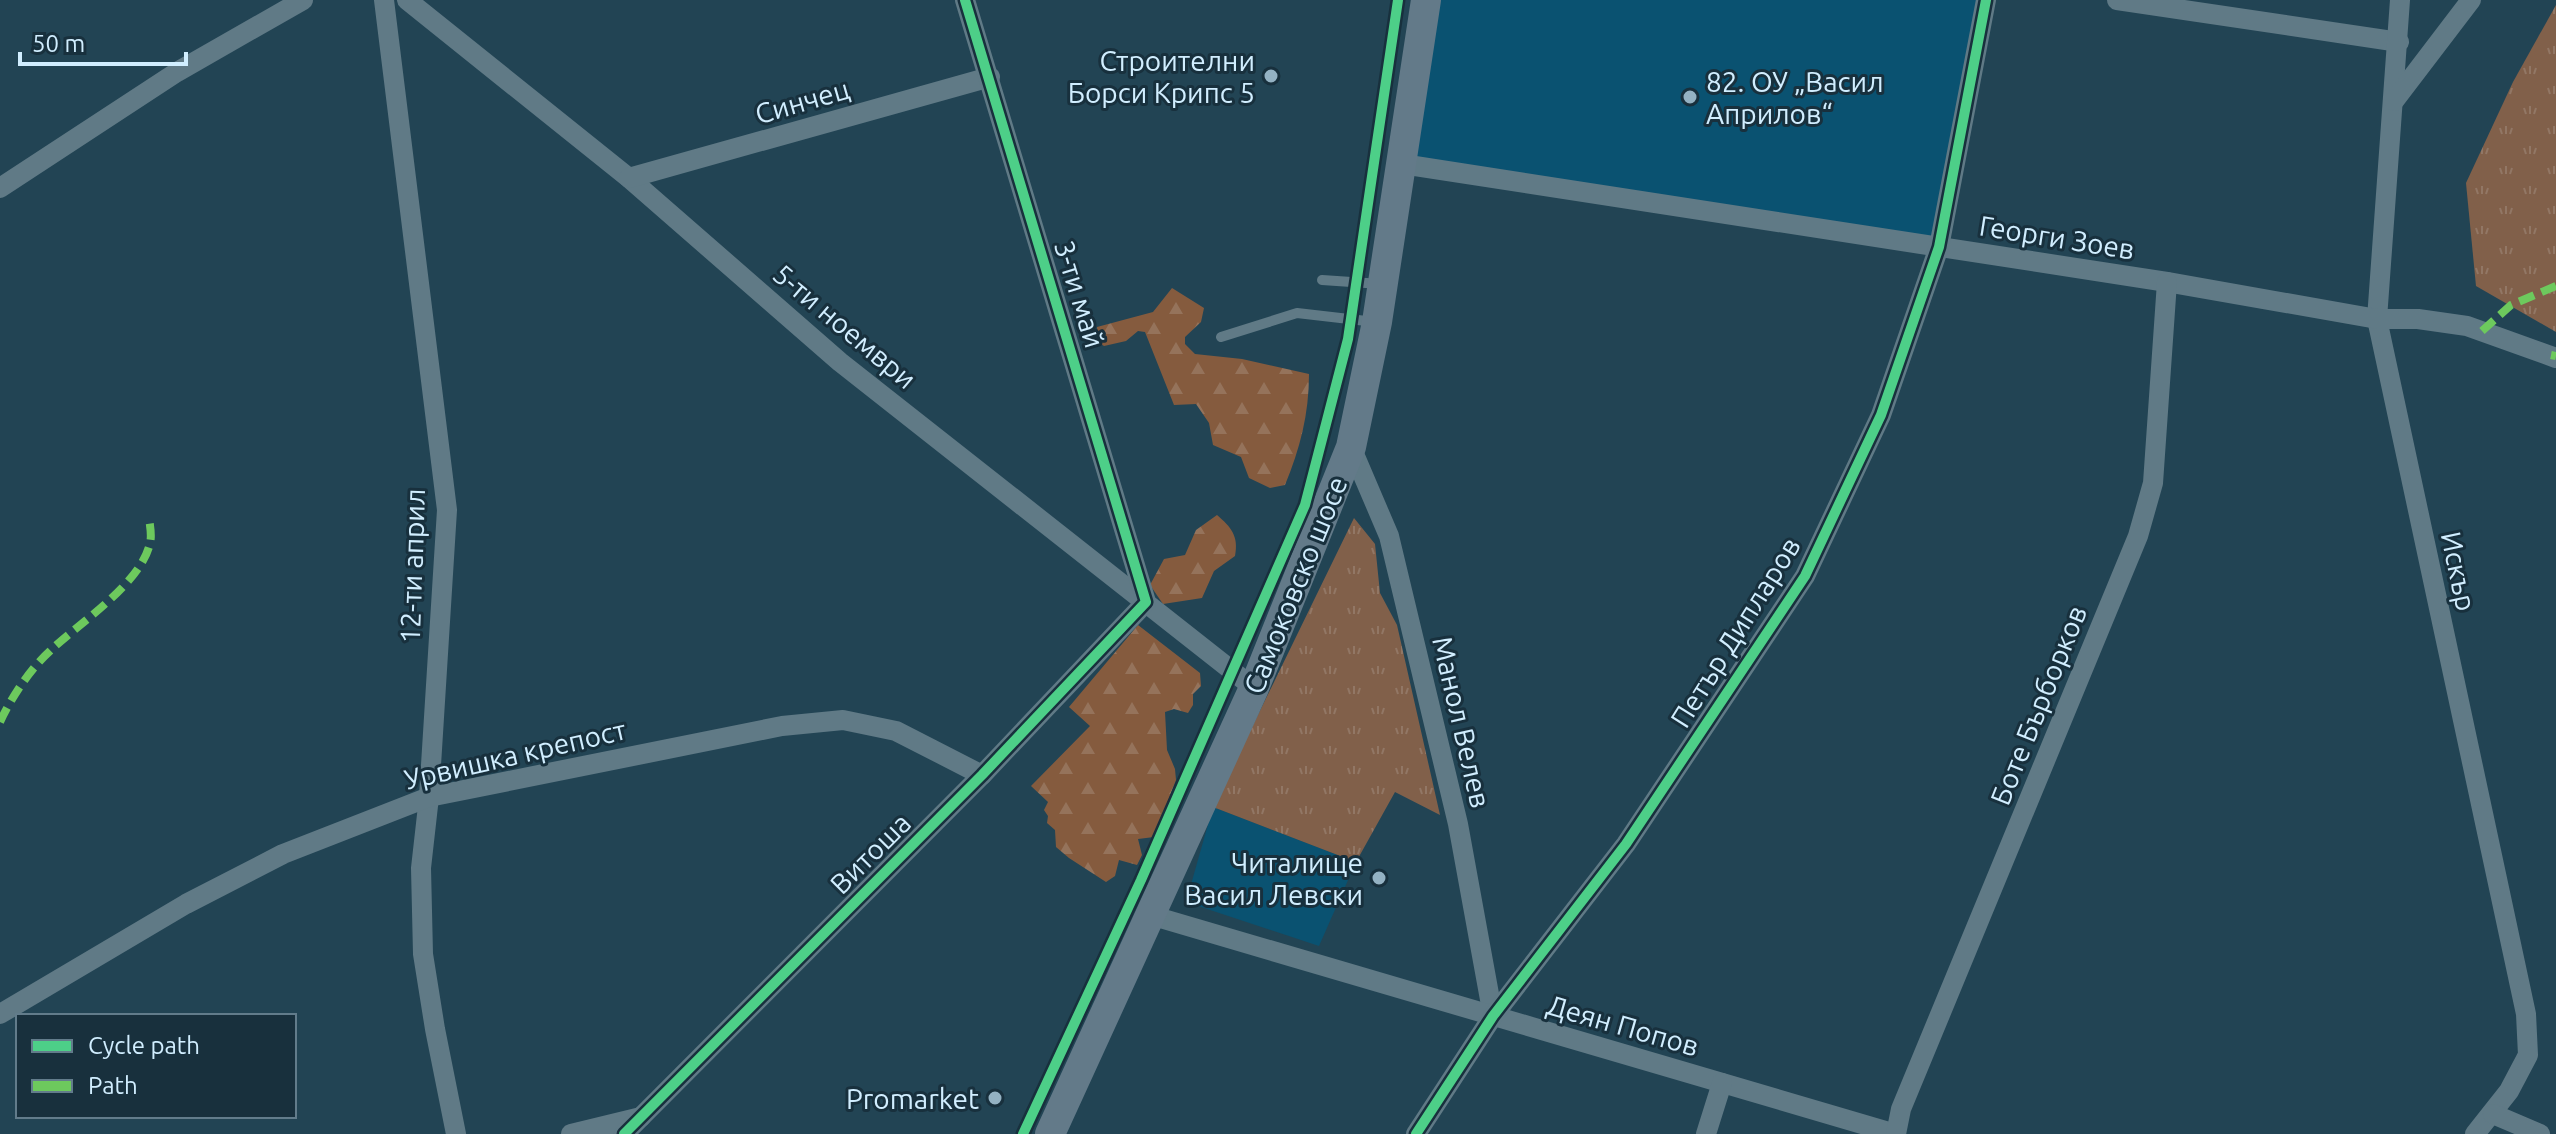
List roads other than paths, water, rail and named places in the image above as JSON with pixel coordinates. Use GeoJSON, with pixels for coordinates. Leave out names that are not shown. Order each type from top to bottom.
{"type":"FeatureCollection","features":[{"type":"Feature","properties":{"kind":"main road","name":"Самоковско шосе"},"geometry":{"type":"LineString","coordinates":[[1050,1134],[1254,688],[1351,447],[1377,322],[1426,0]]}},
{"type":"Feature","properties":{"kind":"street"},"geometry":{"type":"LineString","coordinates":[[0,188],[177,72],[303,0]]}},
{"type":"Feature","properties":{"kind":"street","name":"12-ти април"},"geometry":{"type":"LineString","coordinates":[[384,0],[447,510],[429,797],[421,868],[423,954],[456,1134]]}},
{"type":"Feature","properties":{"kind":"street","name":"5-ти ноември"},"geometry":{"type":"LineString","coordinates":[[407,0],[629,178],[840,362],[1254,688]]}},
{"type":"Feature","properties":{"kind":"street","name":"3-ти май"},"geometry":{"type":"LineString","coordinates":[[965,0],[1146,602]]}},
{"type":"Feature","properties":{"kind":"street","name":"Петър Дипларов"},"geometry":{"type":"LineString","coordinates":[[1416,1134],[1493,1016],[1626,844],[1805,576],[1881,415],[1939,247],[1986,0]]}},
{"type":"Feature","properties":{"kind":"street"},"geometry":{"type":"LineString","coordinates":[[2117,0],[2399,42]]}},
{"type":"Feature","properties":{"kind":"street","name":"Искър"},"geometry":{"type":"LineString","coordinates":[[2400,0],[2377,319],[2526,1014],[2528,1055],[2509,1091],[2475,1134]]}},
{"type":"Feature","properties":{"kind":"street"},"geometry":{"type":"LineString","coordinates":[[2394,101],[2471,0]]}},
{"type":"Feature","properties":{"kind":"street","name":"Синчец"},"geometry":{"type":"LineString","coordinates":[[629,178],[990,77]]}},
{"type":"Feature","properties":{"kind":"street","name":"Георги Зоев"},"geometry":{"type":"LineString","coordinates":[[1402,164],[2167,282],[2377,319],[2418,319],[2467,326],[2556,358]]}},
{"type":"Feature","properties":{"kind":"street","name":"Боте Бърборков"},"geometry":{"type":"LineString","coordinates":[[1896,1134],[1901,1109],[2138,536],[2153,483],[2167,282]]}},
{"type":"Feature","properties":{"kind":"street","name":"Манол Велев"},"geometry":{"type":"LineString","coordinates":[[1351,447],[1393,551],[1458,824],[1493,1016]]}},
{"type":"Feature","properties":{"kind":"street","name":"Витоша"},"geometry":{"type":"LineString","coordinates":[[624,1134],[982,775],[1146,602]]}},
{"type":"Feature","properties":{"kind":"street","name":"Урвишка крепост"},"geometry":{"type":"LineString","coordinates":[[0,1014],[186,904],[283,854],[429,797],[782,726],[843,720],[896,731],[982,775]]}},
{"type":"Feature","properties":{"kind":"street","name":"Деян Попов"},"geometry":{"type":"LineString","coordinates":[[1150,915],[1896,1134]]}},
{"type":"Feature","properties":{"kind":"street"},"geometry":{"type":"LineString","coordinates":[[1706,1134],[1722,1083]]}},
{"type":"Feature","properties":{"kind":"street"},"geometry":{"type":"LineString","coordinates":[[2493,1114],[2540,1134]]}},
{"type":"Feature","properties":{"kind":"street"},"geometry":{"type":"LineString","coordinates":[[571,1134],[641,1117]]}},
{"type":"Feature","properties":{"kind":"lane"},"geometry":{"type":"LineString","coordinates":[[1322,280],[1383,284]]}},
{"type":"Feature","properties":{"kind":"lane"},"geometry":{"type":"LineString","coordinates":[[1221,337],[1297,313],[1377,322]]}},
{"type":"Feature","properties":{"kind":"place","name":"Строителни Борси Крипс 5"},"geometry":{"type":"Point","coordinates":[1271,76]}},
{"type":"Feature","properties":{"kind":"place","name":"82. ОУ „Васил Априлов“"},"geometry":{"type":"Point","coordinates":[1690,97]}},
{"type":"Feature","properties":{"kind":"place","name":"Читалище Васил Левски"},"geometry":{"type":"Point","coordinates":[1379,878]}},
{"type":"Feature","properties":{"kind":"place","name":"Promarket"},"geometry":{"type":"Point","coordinates":[995,1098]}}]}
